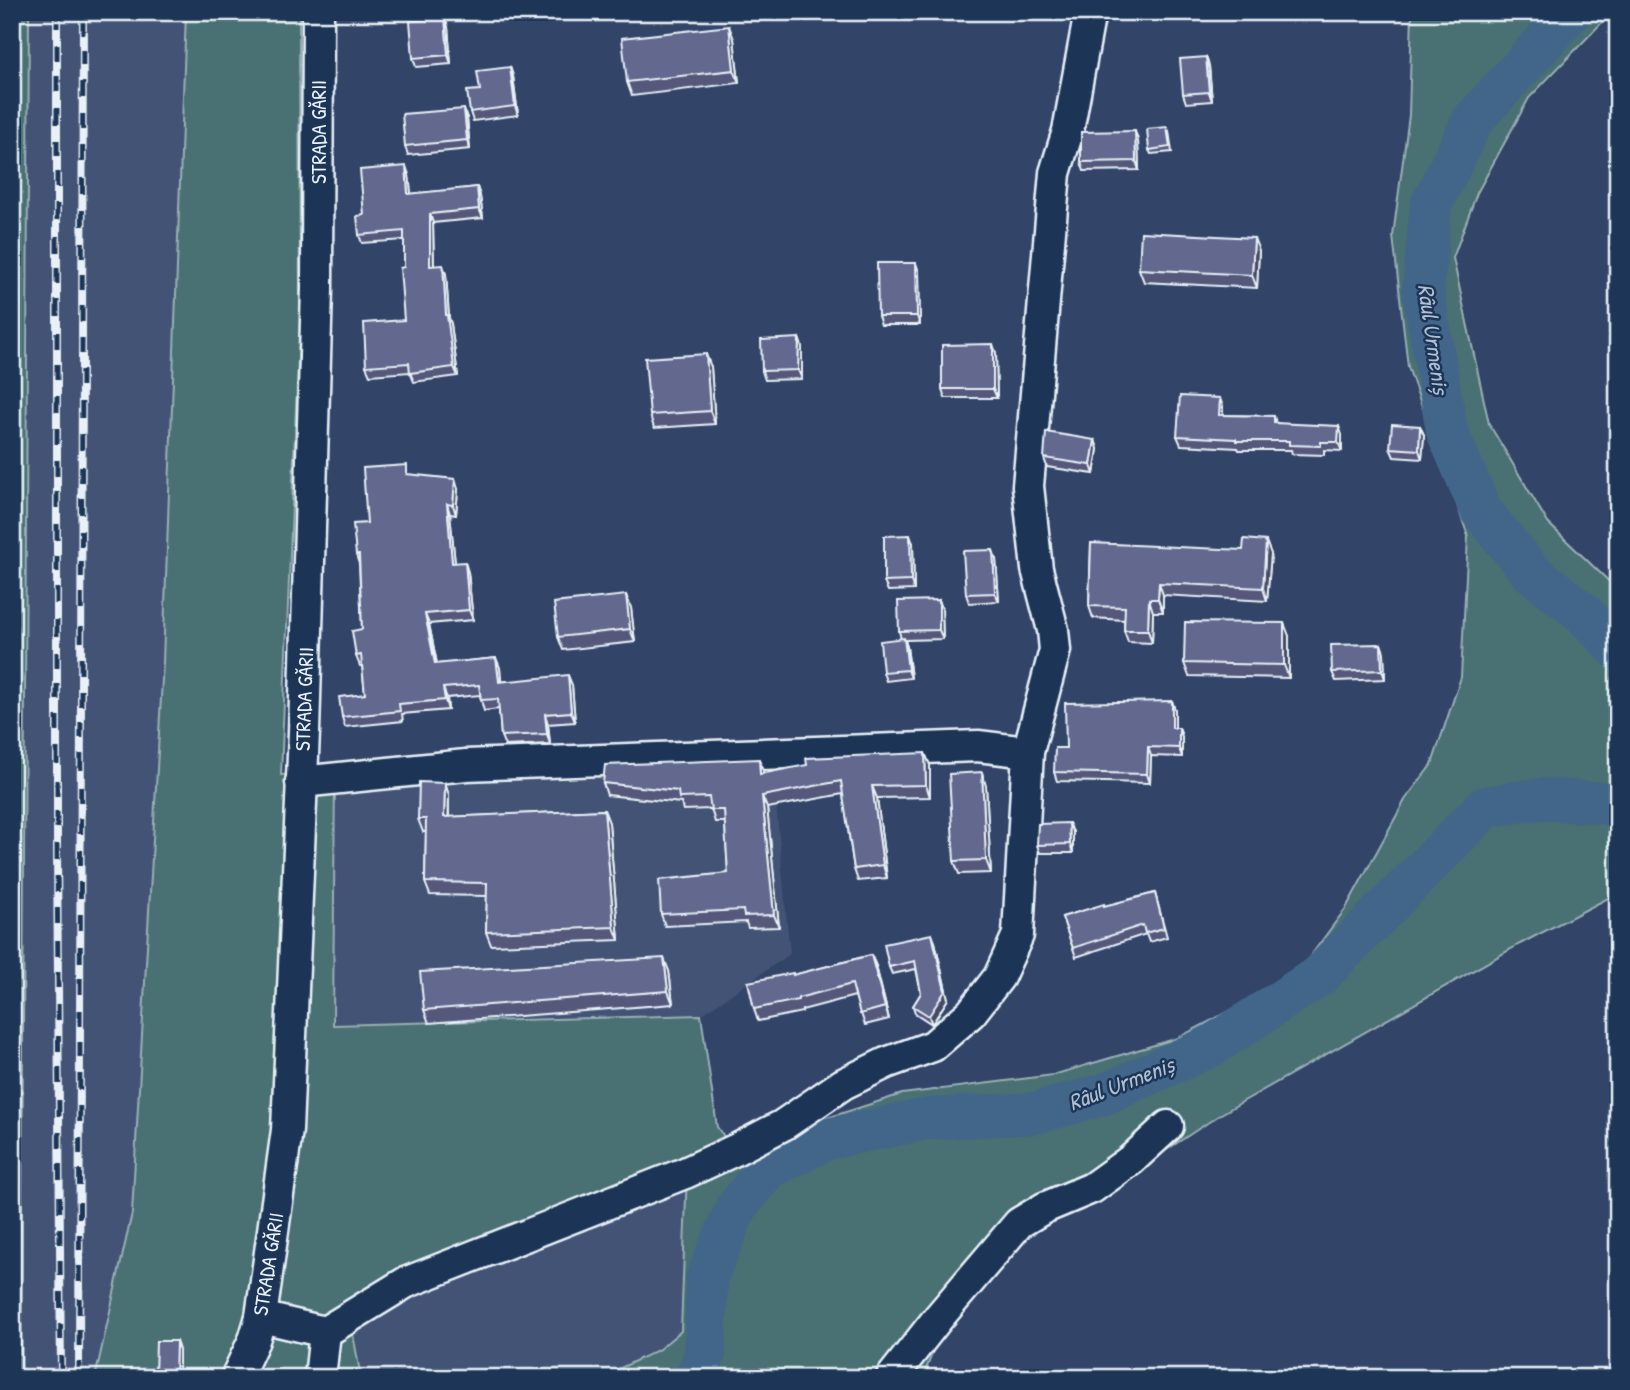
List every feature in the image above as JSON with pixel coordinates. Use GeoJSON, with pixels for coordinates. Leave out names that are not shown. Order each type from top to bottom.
{"type":"FeatureCollection","features":[{"type":"Feature","properties":{"kind":"street","name":"STRADA GĂRII"},"geometry":{"type":"LineString","coordinates":[[236,1378],[251,1348],[261,1317],[286,1130],[301,782],[317,289],[318,12]]}},
{"type":"Feature","properties":{"kind":"street"},"geometry":{"type":"LineString","coordinates":[[261,1317],[325,1332],[405,1283],[685,1173],[783,1125],[843,1084],[886,1063],[933,1046],[971,1013],[999,978],[1018,935],[1028,752],[1044,701],[1055,650],[1053,630],[1037,569],[1028,486],[1047,240],[1055,173],[1068,131],[1090,12]]}},
{"type":"Feature","properties":{"kind":"street"},"geometry":{"type":"LineString","coordinates":[[301,782],[466,765],[978,746],[1028,752]]}},
{"type":"Feature","properties":{"kind":"street"},"geometry":{"type":"LineString","coordinates":[[891,1378],[1019,1223],[1044,1208],[1093,1188],[1131,1160],[1168,1126]]}},
{"type":"Feature","properties":{"kind":"street"},"geometry":{"type":"LineString","coordinates":[[320,1378],[325,1332]]}},
{"type":"Feature","properties":{"kind":"shaded area"},"geometry":{"type":"Polygon","coordinates":[[[29,12],[186,12],[163,662],[132,1213],[95,1378],[21,1378],[29,12]]]}},
{"type":"Feature","properties":{"kind":"shaded area"},"geometry":{"type":"Polygon","coordinates":[[[772,761],[790,954],[701,1015],[333,1026],[335,770],[772,761]]]}},
{"type":"Feature","properties":{"kind":"shaded area"},"geometry":{"type":"Polygon","coordinates":[[[688,1171],[681,1331],[658,1350],[600,1378],[361,1378],[347,1301],[688,1171]]]}},
{"type":"Feature","properties":{"kind":"green space"},"geometry":{"type":"Polygon","coordinates":[[[12,12],[29,12],[21,1378],[12,1378],[12,12]]]}},
{"type":"Feature","properties":{"kind":"green space"},"geometry":{"type":"Polygon","coordinates":[[[186,12],[299,12],[300,310],[281,775],[335,770],[333,1025],[701,1015],[717,1127],[733,1148],[902,1094],[1053,1075],[1178,1038],[1260,995],[1306,962],[1346,908],[1405,800],[1432,764],[1461,677],[1468,536],[1408,367],[1393,236],[1409,115],[1412,12],[1612,12],[1529,98],[1477,193],[1453,258],[1489,424],[1548,523],[1618,590],[1618,893],[1520,944],[1221,1114],[1118,1182],[966,1261],[923,1378],[600,1378],[658,1350],[681,1331],[687,1171],[347,1301],[361,1378],[95,1378],[132,1213],[163,662],[186,12]]]}},
{"type":"Feature","properties":{"kind":"building"},"geometry":{"type":"Polygon","coordinates":[[[445,18],[448,55],[413,58],[410,21],[445,18]]]}},
{"type":"Feature","properties":{"kind":"building"},"geometry":{"type":"Polygon","coordinates":[[[729,26],[734,70],[627,82],[622,38],[729,26]]]}},
{"type":"Feature","properties":{"kind":"building"},"geometry":{"type":"Polygon","coordinates":[[[1206,57],[1209,92],[1183,94],[1180,59],[1206,57]]]}},
{"type":"Feature","properties":{"kind":"building"},"geometry":{"type":"Polygon","coordinates":[[[510,67],[515,106],[470,112],[467,91],[480,90],[477,71],[510,67]]]}},
{"type":"Feature","properties":{"kind":"building"},"geometry":{"type":"Polygon","coordinates":[[[464,109],[467,140],[405,146],[402,114],[464,109]]]}},
{"type":"Feature","properties":{"kind":"building"},"geometry":{"type":"Polygon","coordinates":[[[1167,127],[1170,147],[1149,150],[1147,129],[1167,127]]]}},
{"type":"Feature","properties":{"kind":"building"},"geometry":{"type":"Polygon","coordinates":[[[1135,131],[1136,161],[1081,162],[1081,132],[1135,131]]]}},
{"type":"Feature","properties":{"kind":"building"},"geometry":{"type":"Polygon","coordinates":[[[406,166],[408,194],[477,187],[479,209],[430,214],[430,266],[443,265],[446,315],[454,367],[410,373],[409,363],[366,366],[364,323],[404,320],[400,268],[404,267],[404,231],[359,235],[357,216],[364,215],[360,170],[406,166]]]}},
{"type":"Feature","properties":{"kind":"building"},"geometry":{"type":"Polygon","coordinates":[[[1141,232],[1254,238],[1252,275],[1139,269],[1141,232]]]}},
{"type":"Feature","properties":{"kind":"building"},"geometry":{"type":"Polygon","coordinates":[[[877,263],[916,263],[917,316],[878,316],[877,263]]]}},
{"type":"Feature","properties":{"kind":"building"},"geometry":{"type":"Polygon","coordinates":[[[799,338],[798,370],[762,371],[761,340],[799,338]]]}},
{"type":"Feature","properties":{"kind":"building"},"geometry":{"type":"Polygon","coordinates":[[[993,344],[993,389],[942,389],[942,345],[993,344]]]}},
{"type":"Feature","properties":{"kind":"building"},"geometry":{"type":"Polygon","coordinates":[[[706,354],[710,411],[650,415],[645,358],[706,354]]]}},
{"type":"Feature","properties":{"kind":"building"},"geometry":{"type":"Polygon","coordinates":[[[1180,396],[1220,398],[1219,415],[1274,416],[1274,423],[1339,426],[1338,442],[1321,442],[1321,446],[1289,445],[1289,441],[1236,441],[1177,436],[1180,396]]]}},
{"type":"Feature","properties":{"kind":"building"},"geometry":{"type":"Polygon","coordinates":[[[1392,424],[1420,426],[1419,450],[1390,448],[1392,424]]]}},
{"type":"Feature","properties":{"kind":"building"},"geometry":{"type":"Polygon","coordinates":[[[1046,432],[1095,440],[1091,465],[1044,458],[1046,432]]]}},
{"type":"Feature","properties":{"kind":"building"},"geometry":{"type":"Polygon","coordinates":[[[407,465],[407,474],[455,479],[453,505],[447,504],[452,563],[465,562],[469,610],[425,614],[435,664],[496,658],[499,682],[568,675],[571,712],[545,714],[547,734],[501,736],[498,699],[481,700],[479,685],[443,688],[445,700],[399,704],[400,711],[342,717],[339,697],[365,694],[361,655],[356,656],[352,631],[362,629],[359,555],[356,555],[353,524],[367,523],[363,468],[407,465]]]}},
{"type":"Feature","properties":{"kind":"building"},"geometry":{"type":"Polygon","coordinates":[[[910,535],[911,581],[884,582],[884,536],[910,535]]]}},
{"type":"Feature","properties":{"kind":"building"},"geometry":{"type":"Polygon","coordinates":[[[1244,539],[1266,541],[1263,588],[1159,583],[1158,599],[1149,599],[1148,630],[1124,630],[1125,607],[1089,606],[1091,543],[1243,550],[1244,539]]]}},
{"type":"Feature","properties":{"kind":"building"},"geometry":{"type":"Polygon","coordinates":[[[993,550],[995,593],[966,594],[963,551],[993,550]]]}},
{"type":"Feature","properties":{"kind":"building"},"geometry":{"type":"Polygon","coordinates":[[[626,595],[630,629],[558,637],[554,603],[626,595]]]}},
{"type":"Feature","properties":{"kind":"building"},"geometry":{"type":"Polygon","coordinates":[[[939,600],[939,630],[899,631],[898,601],[939,600]]]}},
{"type":"Feature","properties":{"kind":"building"},"geometry":{"type":"Polygon","coordinates":[[[1185,622],[1284,623],[1284,665],[1184,663],[1185,622]]]}},
{"type":"Feature","properties":{"kind":"building"},"geometry":{"type":"Polygon","coordinates":[[[904,638],[908,670],[883,672],[880,641],[904,638]]]}},
{"type":"Feature","properties":{"kind":"building"},"geometry":{"type":"Polygon","coordinates":[[[1381,644],[1382,670],[1332,672],[1331,645],[1381,644]]]}},
{"type":"Feature","properties":{"kind":"building"},"geometry":{"type":"Polygon","coordinates":[[[1172,701],[1172,728],[1179,728],[1179,748],[1148,747],[1147,774],[1054,772],[1055,748],[1066,748],[1065,703],[1172,701]]]}},
{"type":"Feature","properties":{"kind":"building"},"geometry":{"type":"Polygon","coordinates":[[[925,753],[926,785],[872,786],[883,865],[854,869],[841,781],[762,796],[774,915],[744,916],[743,910],[661,914],[659,880],[728,873],[724,810],[711,810],[709,797],[679,798],[678,791],[603,783],[605,765],[759,759],[760,774],[807,765],[806,758],[925,753]]]}},
{"type":"Feature","properties":{"kind":"building"},"geometry":{"type":"Polygon","coordinates":[[[982,772],[986,860],[954,861],[949,774],[982,772]]]}},
{"type":"Feature","properties":{"kind":"building"},"geometry":{"type":"Polygon","coordinates":[[[419,782],[445,783],[444,817],[604,810],[614,927],[486,932],[487,883],[425,882],[426,819],[418,819],[419,782]]]}},
{"type":"Feature","properties":{"kind":"building"},"geometry":{"type":"Polygon","coordinates":[[[1069,823],[1070,844],[1037,845],[1038,824],[1069,823]]]}},
{"type":"Feature","properties":{"kind":"building"},"geometry":{"type":"Polygon","coordinates":[[[1155,893],[1164,928],[1145,933],[1143,925],[1073,948],[1062,917],[1155,893]]]}},
{"type":"Feature","properties":{"kind":"building"},"geometry":{"type":"Polygon","coordinates":[[[932,934],[945,991],[929,1016],[913,1006],[921,993],[915,961],[889,967],[884,944],[932,934]]]}},
{"type":"Feature","properties":{"kind":"building"},"geometry":{"type":"Polygon","coordinates":[[[871,955],[885,1007],[860,1014],[852,984],[798,1000],[754,1009],[748,982],[793,975],[871,955]]]}},
{"type":"Feature","properties":{"kind":"building"},"geometry":{"type":"Polygon","coordinates":[[[664,958],[668,991],[424,1010],[420,972],[664,958]]]}},
{"type":"Feature","properties":{"kind":"building"},"geometry":{"type":"Polygon","coordinates":[[[156,1341],[176,1341],[175,1378],[155,1378],[156,1341]]]}},
{"type":"Feature","properties":{"kind":"waterway","name":"Râul Urmeniș"},"geometry":{"type":"LineString","coordinates":[[1571,12],[1473,120],[1431,205],[1423,290],[1447,431],[1481,511],[1530,571],[1584,614],[1618,649]]}},
{"type":"Feature","properties":{"kind":"waterway","name":"Râul Urmeniș"},"geometry":{"type":"LineString","coordinates":[[696,1378],[705,1354],[707,1277],[736,1208],[767,1169],[827,1139],[927,1119],[1036,1113],[1105,1094],[1213,1045],[1319,976],[1485,807],[1538,799],[1618,804]]}},
{"type":"Feature","properties":{"kind":"railway"},"geometry":{"type":"LineString","coordinates":[[57,12],[57,847],[61,1378]]}},
{"type":"Feature","properties":{"kind":"railway"},"geometry":{"type":"LineString","coordinates":[[79,1378],[83,12]]}}]}
